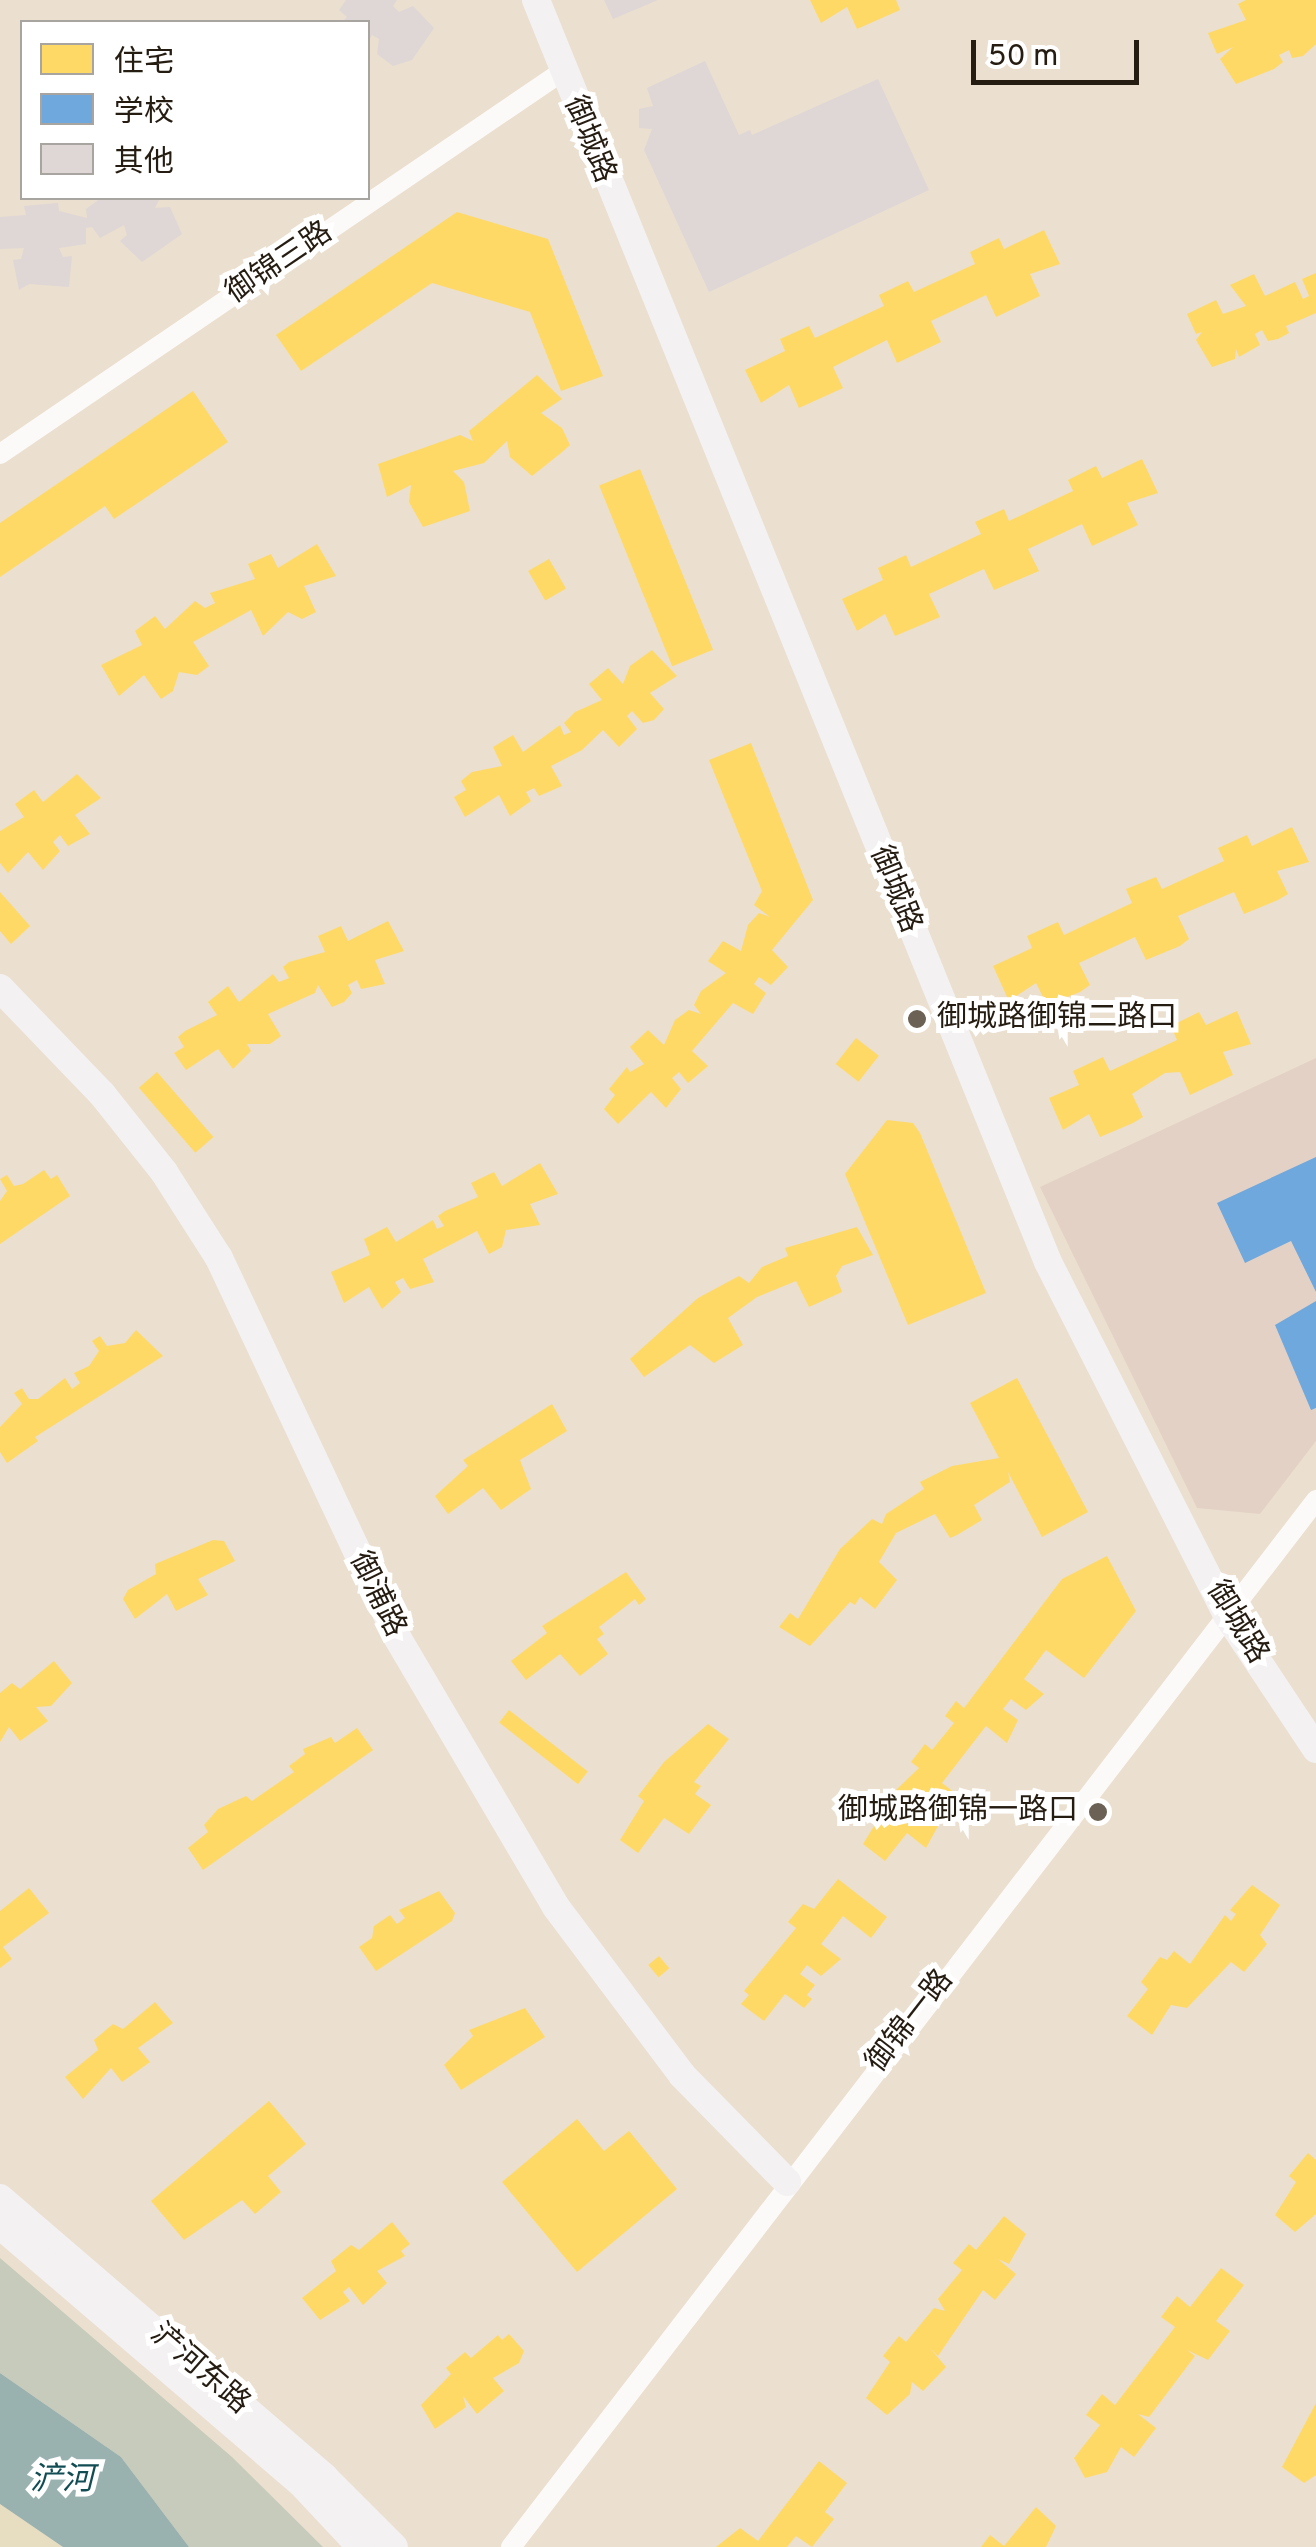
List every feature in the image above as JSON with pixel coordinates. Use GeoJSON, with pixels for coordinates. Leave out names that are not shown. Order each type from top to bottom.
{"type":"FeatureCollection","features":[{"type":"Feature","properties":{"kind":"street","name":"御城路"},"geometry":{"type":"LineString","coordinates":[[536,0],[560,73],[1048,1262],[1227,1615],[1316,1750]]}},
{"type":"Feature","properties":{"kind":"street","name":"御锦三路"},"geometry":{"type":"LineString","coordinates":[[0,454],[560,73]]}},
{"type":"Feature","properties":{"kind":"street","name":"御浦路"},"geometry":{"type":"LineString","coordinates":[[0,988],[102,1094],[219,1258],[396,1637],[556,1907],[682,2075],[786,2182]]}},
{"type":"Feature","properties":{"kind":"street","name":"御锦一路"},"geometry":{"type":"LineString","coordinates":[[511,2547],[786,2182],[1316,1500]]}},
{"type":"Feature","properties":{"kind":"street","name":"浐河东路"},"geometry":{"type":"LineString","coordinates":[[0,2198],[324,2477],[394,2547]]}},
{"type":"Feature","properties":{"kind":"street","name":"浐河东路"},"geometry":{"type":"LineString","coordinates":[[0,2225],[300,2482],[361,2547]]}},
{"type":"Feature","properties":{"kind":"shaded area"},"geometry":{"type":"Polygon","coordinates":[[[1316,1058],[1316,1441],[1260,1514],[1197,1508],[1040,1187],[1316,1058]]]}},
{"type":"Feature","properties":{"kind":"green space"},"geometry":{"type":"Polygon","coordinates":[[[0,2258],[232,2457],[323,2547],[189,2547],[121,2457],[0,2373],[0,2258]]]}},
{"type":"Feature","properties":{"kind":"sand"},"geometry":{"type":"Polygon","coordinates":[[[0,2504],[35,2527],[63,2547],[0,2547],[0,2504]]]}},
{"type":"Feature","properties":{"kind":"water","name":"浐河"},"geometry":{"type":"Polygon","coordinates":[[[0,2373],[121,2457],[189,2547],[63,2547],[0,2504],[0,2373]]]}},
{"type":"Feature","properties":{"kind":"building: 住宅"},"geometry":{"type":"Polygon","coordinates":[[[810,0],[896,0],[900,10],[857,29],[847,7],[821,23],[810,0]]]}},
{"type":"Feature","properties":{"kind":"building: 住宅"},"geometry":{"type":"Polygon","coordinates":[[[1246,0],[1316,0],[1316,44],[1303,56],[1292,58],[1289,50],[1279,55],[1283,62],[1274,69],[1236,84],[1220,59],[1233,47],[1217,54],[1208,33],[1246,20],[1238,4],[1246,0]]]}},
{"type":"Feature","properties":{"kind":"building: 住宅"},"geometry":{"type":"Polygon","coordinates":[[[457,212],[548,239],[603,376],[561,391],[530,312],[432,283],[301,371],[276,335],[457,212]]]}},
{"type":"Feature","properties":{"kind":"building: 住宅"},"geometry":{"type":"Polygon","coordinates":[[[1044,230],[1060,264],[1030,274],[1040,296],[996,317],[986,295],[931,321],[941,342],[897,363],[887,340],[833,367],[843,388],[799,408],[789,385],[761,403],[745,370],[785,351],[780,339],[809,326],[815,338],[884,306],[879,295],[908,281],[914,292],[975,264],[970,252],[999,238],[1004,249],[1044,230]]]}},
{"type":"Feature","properties":{"kind":"building: 住宅"},"geometry":{"type":"Polygon","coordinates":[[[1316,273],[1316,313],[1286,326],[1289,333],[1278,339],[1268,341],[1262,330],[1255,334],[1260,345],[1239,357],[1236,349],[1235,359],[1212,367],[1196,340],[1202,332],[1196,334],[1187,314],[1216,300],[1223,314],[1246,306],[1230,285],[1254,274],[1265,296],[1295,282],[1303,299],[1309,296],[1302,279],[1316,273]]]}},
{"type":"Feature","properties":{"kind":"building: 住宅"},"geometry":{"type":"Polygon","coordinates":[[[537,375],[562,399],[541,413],[562,428],[570,445],[561,453],[532,476],[510,457],[507,441],[484,463],[453,471],[464,482],[470,511],[423,527],[409,502],[411,485],[387,497],[378,464],[460,435],[473,441],[469,431],[537,375]]]}},
{"type":"Feature","properties":{"kind":"building: 住宅"},"geometry":{"type":"Polygon","coordinates":[[[193,391],[228,442],[114,519],[105,506],[0,577],[0,523],[193,391]]]}},
{"type":"Feature","properties":{"kind":"building: 住宅"},"geometry":{"type":"Polygon","coordinates":[[[1142,459],[1158,493],[1127,503],[1138,525],[1092,546],[1082,524],[1028,549],[1039,571],[994,590],[984,569],[929,594],[940,617],[895,636],[885,614],[857,631],[842,599],[883,580],[878,568],[906,555],[911,567],[981,534],[975,522],[1004,509],[1009,521],[1073,491],[1068,480],[1096,466],[1102,478],[1142,459]]]}},
{"type":"Feature","properties":{"kind":"building: 住宅"},"geometry":{"type":"Polygon","coordinates":[[[640,469],[713,650],[672,666],[599,485],[640,469]]]}},
{"type":"Feature","properties":{"kind":"building: 住宅"},"geometry":{"type":"Polygon","coordinates":[[[317,544],[336,576],[304,586],[316,612],[302,619],[288,612],[263,636],[251,610],[193,642],[209,666],[197,675],[179,672],[173,691],[161,699],[144,675],[119,696],[101,665],[142,645],[135,631],[155,616],[165,629],[195,601],[205,608],[215,603],[210,593],[255,579],[248,564],[271,554],[278,568],[317,544]]]}},
{"type":"Feature","properties":{"kind":"building: 住宅"},"geometry":{"type":"Polygon","coordinates":[[[549,559],[566,588],[545,600],[528,571],[549,559]]]}},
{"type":"Feature","properties":{"kind":"building: 住宅"},"geometry":{"type":"Polygon","coordinates":[[[652,650],[677,676],[650,693],[664,709],[654,720],[643,723],[632,711],[627,716],[637,729],[619,747],[603,730],[582,750],[551,766],[562,786],[539,796],[534,788],[526,792],[531,801],[510,816],[499,795],[465,817],[454,797],[466,790],[461,781],[472,772],[502,766],[493,747],[513,735],[523,752],[560,725],[564,735],[571,732],[564,723],[575,712],[602,700],[589,684],[608,668],[623,684],[630,666],[652,650]]]}},
{"type":"Feature","properties":{"kind":"building: 住宅"},"geometry":{"type":"Polygon","coordinates":[[[751,743],[813,900],[772,950],[788,967],[771,985],[759,977],[754,984],[766,993],[753,1014],[733,1003],[692,1051],[708,1066],[688,1083],[679,1072],[672,1078],[681,1089],[666,1108],[651,1092],[618,1124],[604,1109],[615,1095],[609,1089],[627,1067],[630,1072],[644,1064],[630,1047],[648,1030],[664,1045],[675,1020],[689,1010],[701,1014],[694,1005],[701,991],[726,973],[708,961],[723,941],[741,951],[748,925],[759,913],[770,917],[754,905],[762,891],[709,760],[751,743]]]}},
{"type":"Feature","properties":{"kind":"building: 住宅"},"geometry":{"type":"Polygon","coordinates":[[[77,774],[101,798],[75,815],[90,834],[68,846],[60,835],[53,842],[60,851],[43,870],[28,852],[8,873],[0,863],[0,831],[24,817],[15,804],[34,790],[43,802],[77,774]]]}},
{"type":"Feature","properties":{"kind":"building: 住宅"},"geometry":{"type":"Polygon","coordinates":[[[1292,827],[1309,862],[1277,871],[1288,894],[1244,914],[1234,892],[1178,916],[1189,939],[1180,946],[1146,960],[1135,937],[1079,963],[1090,985],[1080,992],[1047,1005],[1036,983],[1009,1001],[993,966],[1032,948],[1027,936],[1058,922],[1064,935],[1132,903],[1126,889],[1156,877],[1162,889],[1224,861],[1218,848],[1247,835],[1252,846],[1292,827]]]}},
{"type":"Feature","properties":{"kind":"building: 住宅"},"geometry":{"type":"Polygon","coordinates":[[[0,892],[30,926],[11,944],[0,931],[0,892]]]}},
{"type":"Feature","properties":{"kind":"building: 住宅"},"geometry":{"type":"Polygon","coordinates":[[[388,921],[404,951],[375,960],[385,984],[361,989],[357,980],[348,985],[352,993],[344,1002],[332,1007],[318,985],[315,993],[268,1014],[281,1036],[270,1044],[247,1044],[251,1051],[233,1069],[218,1049],[186,1070],[174,1053],[184,1047],[178,1037],[217,1015],[208,1002],[228,986],[239,1002],[273,974],[279,982],[289,978],[283,967],[289,962],[325,952],[318,936],[341,926],[348,941],[388,921]]]}},
{"type":"Feature","properties":{"kind":"building: 住宅"},"geometry":{"type":"Polygon","coordinates":[[[1237,1011],[1251,1044],[1223,1052],[1233,1075],[1190,1095],[1180,1072],[1165,1073],[1132,1094],[1143,1117],[1133,1123],[1100,1137],[1089,1114],[1063,1130],[1049,1098],[1079,1085],[1073,1071],[1103,1057],[1110,1071],[1177,1040],[1171,1026],[1199,1012],[1206,1025],[1237,1011]]]}},
{"type":"Feature","properties":{"kind":"building: 住宅"},"geometry":{"type":"Polygon","coordinates":[[[856,1038],[879,1056],[859,1082],[836,1064],[856,1038]]]}},
{"type":"Feature","properties":{"kind":"building: 住宅"},"geometry":{"type":"Polygon","coordinates":[[[157,1072],[213,1137],[195,1153],[139,1088],[157,1072]]]}},
{"type":"Feature","properties":{"kind":"building: 住宅"},"geometry":{"type":"Polygon","coordinates":[[[887,1120],[913,1123],[920,1133],[986,1293],[908,1325],[845,1174],[887,1120]]]}},
{"type":"Feature","properties":{"kind":"building: 住宅"},"geometry":{"type":"Polygon","coordinates":[[[540,1163],[558,1194],[530,1204],[540,1225],[506,1230],[502,1247],[489,1254],[477,1231],[423,1259],[434,1282],[410,1289],[403,1278],[395,1282],[401,1292],[382,1309],[369,1287],[344,1303],[331,1272],[370,1255],[364,1239],[387,1227],[396,1242],[433,1220],[437,1229],[444,1226],[438,1216],[478,1197],[471,1183],[494,1172],[502,1186],[540,1163]]]}},
{"type":"Feature","properties":{"kind":"building: 住宅"},"geometry":{"type":"Polygon","coordinates":[[[44,1170],[51,1179],[57,1175],[70,1196],[0,1244],[0,1201],[7,1191],[0,1179],[7,1175],[14,1186],[44,1170]]]}},
{"type":"Feature","properties":{"kind":"building: 住宅"},"geometry":{"type":"Polygon","coordinates":[[[857,1227],[873,1255],[842,1266],[836,1276],[842,1292],[809,1307],[796,1281],[757,1297],[728,1318],[743,1345],[714,1363],[690,1345],[644,1377],[630,1359],[698,1298],[739,1276],[749,1283],[762,1267],[788,1256],[785,1248],[857,1227]]]}},
{"type":"Feature","properties":{"kind":"building: 住宅"},"geometry":{"type":"Polygon","coordinates":[[[136,1330],[163,1356],[35,1437],[38,1441],[7,1463],[0,1452],[0,1427],[22,1404],[14,1393],[22,1388],[29,1399],[38,1399],[65,1378],[72,1389],[80,1383],[74,1373],[89,1366],[99,1351],[92,1341],[100,1336],[107,1346],[125,1343],[136,1330]]]}},
{"type":"Feature","properties":{"kind":"building: 住宅"},"geometry":{"type":"Polygon","coordinates":[[[1017,1378],[1088,1512],[1042,1537],[1008,1472],[1010,1482],[974,1505],[982,1520],[957,1535],[950,1538],[935,1514],[896,1533],[879,1562],[897,1580],[875,1609],[860,1597],[855,1605],[850,1602],[810,1646],[779,1627],[790,1613],[798,1619],[840,1549],[872,1519],[882,1524],[886,1514],[924,1489],[920,1482],[952,1466],[999,1458],[970,1403],[1017,1378]]]}},
{"type":"Feature","properties":{"kind":"building: 住宅"},"geometry":{"type":"Polygon","coordinates":[[[552,1404],[567,1431],[520,1460],[531,1489],[501,1510],[483,1488],[448,1514],[435,1496],[468,1466],[463,1460],[552,1404]]]}},
{"type":"Feature","properties":{"kind":"building: 住宅"},"geometry":{"type":"Polygon","coordinates":[[[213,1540],[224,1541],[235,1561],[198,1579],[208,1595],[176,1611],[167,1594],[135,1619],[123,1599],[128,1590],[156,1574],[155,1564],[213,1540]]]}},
{"type":"Feature","properties":{"kind":"building: 住宅"},"geometry":{"type":"Polygon","coordinates":[[[1107,1556],[1136,1611],[1084,1678],[1046,1650],[1024,1679],[1044,1694],[1026,1710],[1011,1699],[1003,1709],[1018,1720],[1007,1743],[986,1726],[942,1783],[964,1800],[945,1817],[930,1805],[923,1814],[938,1826],[926,1848],[907,1833],[885,1861],[863,1844],[896,1790],[919,1768],[911,1762],[925,1744],[932,1750],[954,1723],[945,1716],[956,1701],[964,1708],[1062,1579],[1107,1556]]]}},
{"type":"Feature","properties":{"kind":"building: 住宅"},"geometry":{"type":"Polygon","coordinates":[[[626,1572],[646,1599],[639,1605],[635,1599],[599,1627],[604,1634],[597,1639],[608,1654],[580,1676],[560,1654],[526,1680],[511,1661],[547,1633],[542,1626],[626,1572]]]}},
{"type":"Feature","properties":{"kind":"building: 住宅"},"geometry":{"type":"Polygon","coordinates":[[[54,1661],[72,1683],[51,1706],[36,1707],[48,1721],[20,1741],[9,1727],[0,1742],[0,1693],[12,1683],[20,1689],[54,1661]]]}},
{"type":"Feature","properties":{"kind":"building: 住宅"},"geometry":{"type":"Polygon","coordinates":[[[509,1710],[588,1772],[578,1784],[499,1723],[509,1710]]]}},
{"type":"Feature","properties":{"kind":"building: 住宅"},"geometry":{"type":"Polygon","coordinates":[[[708,1724],[729,1739],[694,1782],[701,1786],[695,1794],[711,1805],[689,1834],[664,1818],[638,1853],[620,1840],[644,1801],[638,1796],[664,1762],[708,1724]]]}},
{"type":"Feature","properties":{"kind":"building: 住宅"},"geometry":{"type":"Polygon","coordinates":[[[357,1728],[373,1750],[203,1870],[188,1848],[208,1832],[204,1825],[218,1809],[246,1796],[252,1801],[294,1772],[289,1766],[305,1754],[303,1749],[331,1737],[335,1743],[357,1728]]]}},
{"type":"Feature","properties":{"kind":"building: 住宅"},"geometry":{"type":"Polygon","coordinates":[[[838,1879],[887,1917],[871,1938],[843,1916],[821,1944],[841,1959],[821,1976],[807,1965],[800,1974],[815,1985],[807,1995],[812,1999],[804,2008],[785,1994],[764,2021],[741,2004],[749,1995],[744,1991],[796,1928],[788,1922],[803,1904],[814,1909],[838,1879]]]}},
{"type":"Feature","properties":{"kind":"building: 住宅"},"geometry":{"type":"Polygon","coordinates":[[[1252,1885],[1280,1905],[1260,1935],[1267,1944],[1244,1972],[1231,1962],[1187,2008],[1171,2005],[1152,2035],[1127,2016],[1148,1989],[1141,1982],[1160,1957],[1167,1960],[1174,1951],[1190,1964],[1225,1915],[1231,1921],[1236,1914],[1230,1910],[1252,1885]]]}},
{"type":"Feature","properties":{"kind":"building: 住宅"},"geometry":{"type":"Polygon","coordinates":[[[29,1888],[49,1913],[3,1947],[12,1959],[0,1968],[0,1911],[29,1888]]]}},
{"type":"Feature","properties":{"kind":"building: 住宅"},"geometry":{"type":"Polygon","coordinates":[[[439,1891],[455,1913],[452,1921],[376,1971],[359,1947],[372,1938],[374,1926],[390,1915],[397,1924],[405,1918],[399,1910],[439,1891]]]}},
{"type":"Feature","properties":{"kind":"building: 住宅"},"geometry":{"type":"Polygon","coordinates":[[[659,1956],[669,1968],[659,1977],[648,1965],[659,1956]]]}},
{"type":"Feature","properties":{"kind":"building: 住宅"},"geometry":{"type":"Polygon","coordinates":[[[155,2002],[173,2023],[138,2048],[150,2062],[122,2082],[111,2068],[83,2099],[65,2077],[98,2050],[94,2040],[113,2024],[123,2029],[155,2002]]]}},
{"type":"Feature","properties":{"kind":"building: 住宅"},"geometry":{"type":"Polygon","coordinates":[[[525,2008],[545,2037],[461,2090],[444,2065],[473,2036],[469,2030],[525,2008]]]}},
{"type":"Feature","properties":{"kind":"building: 住宅"},"geometry":{"type":"Polygon","coordinates":[[[269,2101],[306,2144],[268,2176],[281,2192],[255,2214],[242,2200],[184,2240],[151,2201],[269,2101]]]}},
{"type":"Feature","properties":{"kind":"building: 住宅"},"geometry":{"type":"Polygon","coordinates":[[[577,2119],[604,2151],[629,2131],[677,2189],[577,2272],[502,2182],[577,2119]]]}},
{"type":"Feature","properties":{"kind":"building: 住宅"},"geometry":{"type":"Polygon","coordinates":[[[1308,2153],[1316,2160],[1316,2214],[1295,2232],[1275,2215],[1296,2182],[1289,2176],[1308,2153]]]}},
{"type":"Feature","properties":{"kind":"building: 住宅"},"geometry":{"type":"Polygon","coordinates":[[[1004,2216],[1026,2234],[1009,2264],[998,2259],[1016,2274],[995,2300],[983,2290],[938,2356],[930,2348],[946,2367],[923,2391],[912,2382],[910,2394],[887,2415],[866,2398],[890,2362],[883,2356],[899,2336],[906,2342],[934,2308],[945,2311],[938,2299],[962,2270],[953,2263],[969,2244],[976,2250],[1004,2216]]]}},
{"type":"Feature","properties":{"kind":"building: 住宅"},"geometry":{"type":"Polygon","coordinates":[[[392,2222],[410,2244],[401,2251],[405,2256],[377,2271],[387,2283],[363,2305],[349,2287],[343,2292],[350,2301],[320,2320],[302,2298],[336,2271],[331,2261],[351,2245],[359,2250],[392,2222]]]}},
{"type":"Feature","properties":{"kind":"building: 住宅"},"geometry":{"type":"Polygon","coordinates":[[[1221,2268],[1244,2285],[1216,2321],[1230,2331],[1208,2360],[1187,2350],[1195,2356],[1149,2417],[1138,2414],[1156,2428],[1134,2457],[1121,2447],[1107,2472],[1085,2478],[1074,2458],[1100,2425],[1086,2415],[1102,2394],[1115,2405],[1175,2327],[1161,2317],[1177,2296],[1190,2307],[1221,2268]]]}},
{"type":"Feature","properties":{"kind":"building: 住宅"},"geometry":{"type":"Polygon","coordinates":[[[509,2334],[524,2351],[519,2363],[493,2378],[504,2391],[477,2414],[463,2396],[466,2407],[435,2429],[421,2405],[451,2374],[446,2368],[465,2352],[471,2358],[498,2335],[502,2340],[509,2334]]]}},
{"type":"Feature","properties":{"kind":"building: 住宅"},"geometry":{"type":"Polygon","coordinates":[[[1316,2403],[1316,2475],[1304,2483],[1282,2467],[1316,2403]]]}},
{"type":"Feature","properties":{"kind":"building: 住宅"},"geometry":{"type":"Polygon","coordinates":[[[819,2461],[847,2483],[825,2512],[834,2519],[812,2547],[796,2536],[787,2547],[716,2547],[740,2528],[758,2541],[819,2461]]]}},
{"type":"Feature","properties":{"kind":"building: 住宅"},"geometry":{"type":"Polygon","coordinates":[[[1036,2507],[1056,2526],[1046,2547],[981,2547],[990,2535],[1004,2546],[1036,2507]]]}},
{"type":"Feature","properties":{"kind":"building: 学校"},"geometry":{"type":"Polygon","coordinates":[[[1316,1157],[1316,1292],[1291,1241],[1245,1263],[1217,1203],[1316,1157]]]}},
{"type":"Feature","properties":{"kind":"building: 学校"},"geometry":{"type":"Polygon","coordinates":[[[1316,1301],[1316,1408],[1311,1410],[1275,1325],[1316,1301]]]}},
{"type":"Feature","properties":{"kind":"building: 其他"},"geometry":{"type":"Polygon","coordinates":[[[346,0],[397,0],[393,6],[399,12],[413,6],[434,28],[412,60],[393,66],[377,54],[379,39],[372,35],[370,38],[370,20],[344,20],[347,17],[339,10],[346,0]]]}},
{"type":"Feature","properties":{"kind":"building: 其他"},"geometry":{"type":"Polygon","coordinates":[[[604,0],[658,0],[613,19],[604,0]]]}},
{"type":"Feature","properties":{"kind":"building: 其他"},"geometry":{"type":"Polygon","coordinates":[[[705,61],[739,135],[750,130],[752,135],[878,79],[929,190],[709,292],[644,150],[652,129],[639,128],[639,109],[653,106],[647,88],[705,61]]]}},
{"type":"Feature","properties":{"kind":"building: 其他"},"geometry":{"type":"Polygon","coordinates":[[[98,200],[159,200],[155,208],[170,207],[182,234],[142,262],[120,241],[127,235],[124,225],[100,238],[92,227],[86,228],[86,244],[59,248],[63,257],[72,256],[69,287],[29,284],[19,290],[13,260],[21,259],[24,248],[0,249],[0,217],[26,215],[24,206],[58,203],[59,211],[87,218],[86,209],[98,200]]]}},
{"type":"Feature","properties":{"kind":"place","name":"御城路御锦二路口"},"geometry":{"type":"Point","coordinates":[917,1019]}},
{"type":"Feature","properties":{"kind":"place","name":"御城路御锦一路口"},"geometry":{"type":"Point","coordinates":[1098,1812]}}]}
